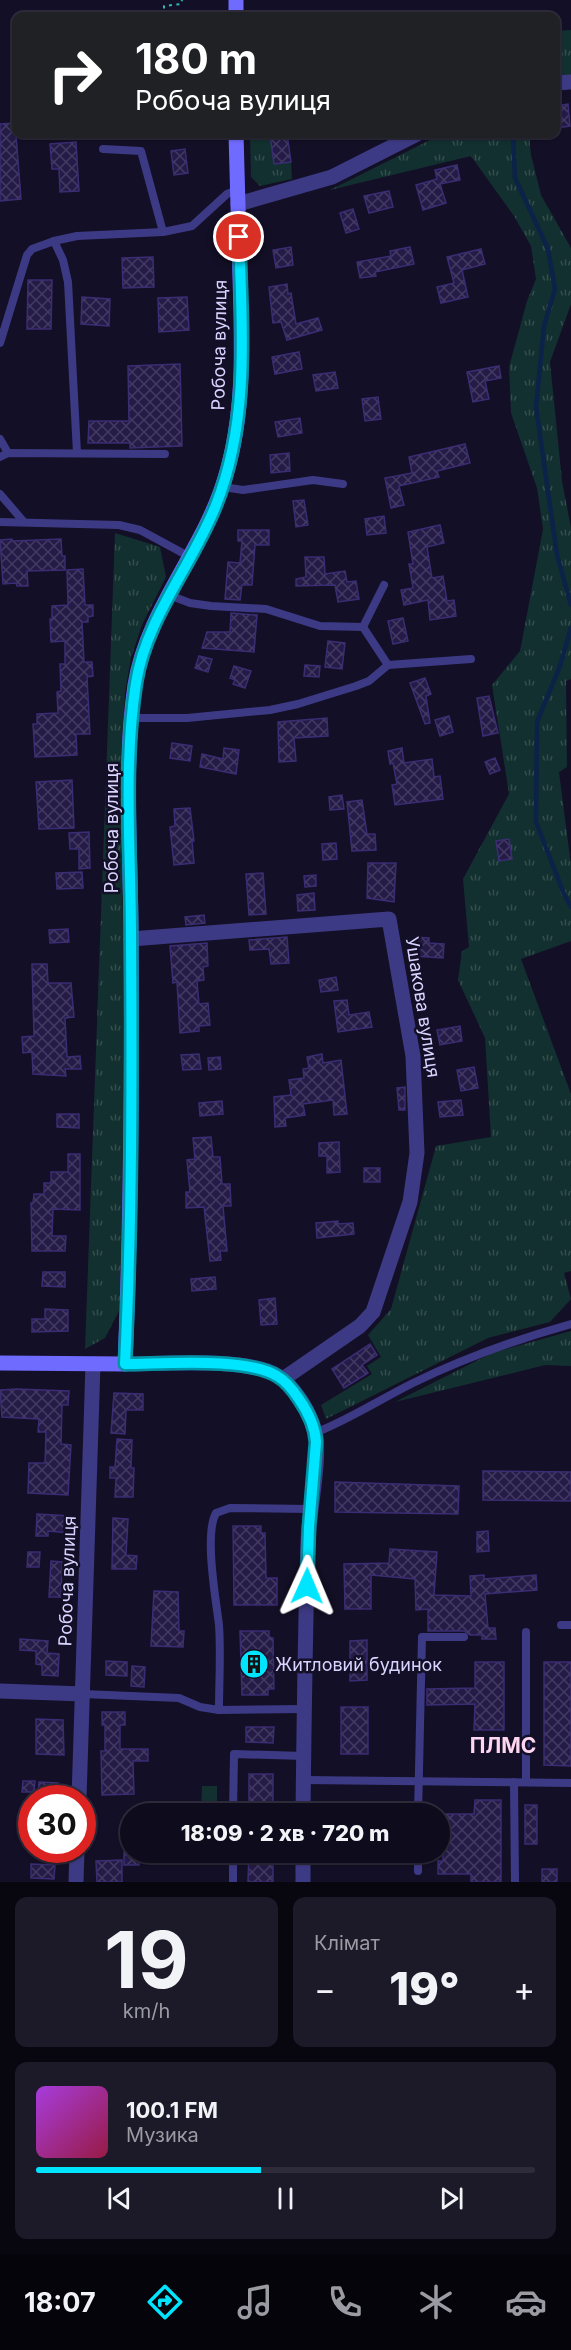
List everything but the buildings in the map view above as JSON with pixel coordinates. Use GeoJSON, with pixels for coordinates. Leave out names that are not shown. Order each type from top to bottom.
{"type":"FeatureCollection","features":[{"type":"Feature","properties":{"kind":"street","name":"Робоча вулиця"},"geometry":{"type":"LineString","coordinates":[[125,1364],[130,1263],[132,718],[136,683],[144,650],[156,620],[210,520],[235,439],[242,341],[236,138]]}},
{"type":"Feature","properties":{"kind":"street"},"geometry":{"type":"LineString","coordinates":[[238,197],[332,177],[409,138]]}},
{"type":"Feature","properties":{"kind":"street","name":"Ушакова вулиця"},"geometry":{"type":"LineString","coordinates":[[131,939],[389,919],[415,1069],[417,1153],[410,1202],[373,1312],[360,1326],[283,1379]]}},
{"type":"Feature","properties":{"kind":"street"},"geometry":{"type":"LineString","coordinates":[[0,1363],[246,1366],[270,1372],[283,1379],[307,1411],[315,1433],[310,1509],[303,1803]]}},
{"type":"Feature","properties":{"kind":"street","name":"Робоча вулиця"},"geometry":{"type":"LineString","coordinates":[[80,1785],[93,1364]]}},
{"type":"Feature","properties":{"kind":"street"},"geometry":{"type":"LineString","coordinates":[[0,1691],[83,1695]]}},
{"type":"Feature","properties":{"kind":"street"},"geometry":{"type":"LineString","coordinates":[[76,1882],[77,1863]]}},
{"type":"Feature","properties":{"kind":"street"},"geometry":{"type":"LineString","coordinates":[[303,1863],[303,1882]]}},
{"type":"Feature","properties":{"kind":"lane"},"geometry":{"type":"LineString","coordinates":[[103,149],[141,152],[163,232]]}},
{"type":"Feature","properties":{"kind":"lane"},"geometry":{"type":"LineString","coordinates":[[0,343],[27,255],[32,249],[77,236],[130,236],[192,226],[227,194],[238,197]]}},
{"type":"Feature","properties":{"kind":"lane"},"geometry":{"type":"LineString","coordinates":[[54,241],[63,260],[68,282],[77,453]]}},
{"type":"Feature","properties":{"kind":"lane"},"geometry":{"type":"LineString","coordinates":[[0,440],[4,455],[165,454]]}},
{"type":"Feature","properties":{"kind":"lane"},"geometry":{"type":"LineString","coordinates":[[222,487],[243,490],[313,480],[343,484]]}},
{"type":"Feature","properties":{"kind":"lane"},"geometry":{"type":"LineString","coordinates":[[0,494],[24,522]]}},
{"type":"Feature","properties":{"kind":"lane"},"geometry":{"type":"LineString","coordinates":[[0,522],[119,525],[133,528],[190,557]]}},
{"type":"Feature","properties":{"kind":"lane"},"geometry":{"type":"LineString","coordinates":[[363,627],[384,585]]}},
{"type":"Feature","properties":{"kind":"lane"},"geometry":{"type":"LineString","coordinates":[[170,595],[190,603],[266,609],[320,626],[363,627]]}},
{"type":"Feature","properties":{"kind":"lane"},"geometry":{"type":"LineString","coordinates":[[363,627],[388,665]]}},
{"type":"Feature","properties":{"kind":"lane"},"geometry":{"type":"LineString","coordinates":[[132,718],[212,716],[298,704],[369,681],[388,665],[471,659]]}},
{"type":"Feature","properties":{"kind":"lane"},"geometry":{"type":"LineString","coordinates":[[315,1433],[358,1415],[400,1390],[470,1356],[571,1324]]}},
{"type":"Feature","properties":{"kind":"lane"},"geometry":{"type":"LineString","coordinates":[[219,1710],[219,1624],[213,1586],[213,1518],[216,1513],[230,1508],[310,1509]]}},
{"type":"Feature","properties":{"kind":"lane"},"geometry":{"type":"LineString","coordinates":[[561,1625],[571,1625]]}},
{"type":"Feature","properties":{"kind":"lane"},"geometry":{"type":"LineString","coordinates":[[526,1632],[526,1782]]}},
{"type":"Feature","properties":{"kind":"lane"},"geometry":{"type":"LineString","coordinates":[[418,1803],[422,1637],[464,1637]]}},
{"type":"Feature","properties":{"kind":"lane"},"geometry":{"type":"LineString","coordinates":[[83,1695],[178,1698],[200,1707],[219,1710],[305,1709]]}},
{"type":"Feature","properties":{"kind":"lane"},"geometry":{"type":"LineString","coordinates":[[233,1803],[234,1754],[304,1756]]}},
{"type":"Feature","properties":{"kind":"lane"},"geometry":{"type":"LineString","coordinates":[[303,1780],[571,1783]]}},
{"type":"Feature","properties":{"kind":"lane"},"geometry":{"type":"LineString","coordinates":[[514,1782],[515,1882]]}},
{"type":"Feature","properties":{"kind":"lane"},"geometry":{"type":"LineString","coordinates":[[232,1882],[233,1863]]}},
{"type":"Feature","properties":{"kind":"lane"},"geometry":{"type":"LineString","coordinates":[[418,1863],[418,1871]]}},
{"type":"Feature","properties":{"kind":"path"},"geometry":{"type":"LineString","coordinates":[[164,12],[164,6],[181,4],[182,0]]}},
{"type":"Feature","properties":{"kind":"green space"},"geometry":{"type":"Polygon","coordinates":[[[571,30],[571,76],[560,77],[560,31],[571,30]]]}},
{"type":"Feature","properties":{"kind":"green space"},"geometry":{"type":"Polygon","coordinates":[[[250,138],[271,138],[274,164],[291,162],[292,179],[260,186],[251,177],[250,138]]]}},
{"type":"Feature","properties":{"kind":"green space"},"geometry":{"type":"Polygon","coordinates":[[[434,138],[529,138],[531,155],[541,195],[571,248],[571,304],[550,362],[562,481],[571,528],[571,679],[566,681],[567,767],[559,772],[571,865],[571,941],[521,959],[571,1094],[571,1271],[564,1273],[571,1299],[550,1322],[488,1338],[326,1419],[321,1405],[372,1374],[367,1366],[381,1357],[368,1335],[391,1309],[436,1146],[491,1137],[485,1038],[458,980],[462,951],[469,947],[463,879],[509,794],[492,685],[520,651],[543,529],[537,488],[511,413],[509,367],[527,301],[536,279],[531,246],[514,216],[471,156],[330,190],[434,138]]]}},
{"type":"Feature","properties":{"kind":"green space"},"geometry":{"type":"Polygon","coordinates":[[[115,533],[160,547],[166,577],[142,625],[131,658],[125,693],[122,758],[125,1282],[119,1311],[105,1338],[85,1349],[115,533]]]}},
{"type":"Feature","properties":{"kind":"green space"},"geometry":{"type":"Polygon","coordinates":[[[571,1331],[571,1366],[545,1365],[395,1402],[492,1353],[571,1331]]]}},
{"type":"Feature","properties":{"kind":"green space"},"geometry":{"type":"Polygon","coordinates":[[[202,1786],[217,1786],[217,1803],[201,1803],[202,1786]]]}},
{"type":"Feature","properties":{"kind":"waterway"},"geometry":{"type":"LineString","coordinates":[[513,138],[515,178],[548,249],[555,289],[544,326],[536,407],[557,555],[571,605]]}},
{"type":"Feature","properties":{"kind":"waterway"},"geometry":{"type":"LineString","coordinates":[[571,628],[560,666],[537,722],[536,822],[571,907]]}},
{"type":"Feature","properties":{"kind":"place","name":"Житловий будинок"},"geometry":{"type":"Point","coordinates":[254,1664]}},
{"type":"Feature","properties":{"kind":"district","name":"ПЛМС"},"geometry":{"type":"Point","coordinates":[503,1745]}},
{"type":"Feature","properties":{"kind":"route"},"geometry":{"type":"LineString","coordinates":[[239,237],[242,341],[235,439],[225,481],[210,520],[156,620],[144,650],[136,683],[132,718],[130,753],[130,1263],[125,1364],[231,1364],[258,1368],[283,1379],[297,1396],[307,1411],[316,1442],[307,1586]]}}]}
